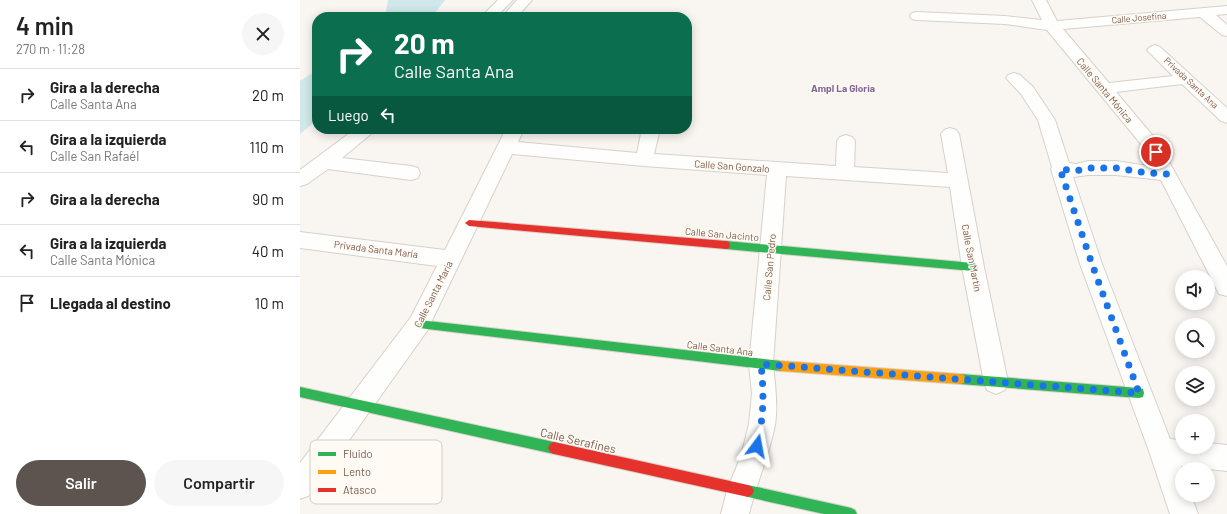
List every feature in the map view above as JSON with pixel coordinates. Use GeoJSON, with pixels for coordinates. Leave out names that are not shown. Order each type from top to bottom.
{"type":"FeatureCollection","features":[{"type":"Feature","properties":{"kind":"street"},"geometry":{"type":"LineString","coordinates":[[514,12],[525,0]]}},
{"type":"Feature","properties":{"kind":"street","name":"Calle Santa Mónica"},"geometry":{"type":"LineString","coordinates":[[1039,0],[1052,26],[1152,146],[1227,287]]}},
{"type":"Feature","properties":{"kind":"street"},"geometry":{"type":"LineString","coordinates":[[492,12],[502,1]]}},
{"type":"Feature","properties":{"kind":"street"},"geometry":{"type":"LineString","coordinates":[[1206,6],[1227,32]]}},
{"type":"Feature","properties":{"kind":"street","name":"Calle Josefina"},"geometry":{"type":"LineString","coordinates":[[917,16],[998,19],[1052,26],[1206,6],[1225,10]]}},
{"type":"Feature","properties":{"kind":"street","name":"Privada Santa Ana"},"geometry":{"type":"LineString","coordinates":[[1155,50],[1227,117]]}},
{"type":"Feature","properties":{"kind":"street"},"geometry":{"type":"LineString","coordinates":[[1014,78],[1027,91],[1046,120],[1060,169],[1092,264],[1184,514]]}},
{"type":"Feature","properties":{"kind":"street"},"geometry":{"type":"LineString","coordinates":[[1104,89],[1186,79]]}},
{"type":"Feature","properties":{"kind":"street"},"geometry":{"type":"LineString","coordinates":[[300,179],[325,162],[360,134]]}},
{"type":"Feature","properties":{"kind":"street"},"geometry":{"type":"LineString","coordinates":[[644,160],[650,134]]}},
{"type":"Feature","properties":{"kind":"street","name":"Calle San Martín"},"geometry":{"type":"LineString","coordinates":[[950,134],[973,267],[996,382]]}},
{"type":"Feature","properties":{"kind":"street","name":"Calle San Gonzalo"},"geometry":{"type":"LineString","coordinates":[[511,138],[644,160],[958,181]]}},
{"type":"Feature","properties":{"kind":"street","name":"Calle Santa María"},"geometry":{"type":"LineString","coordinates":[[333,440],[419,324],[511,138]]}},
{"type":"Feature","properties":{"kind":"street"},"geometry":{"type":"LineString","coordinates":[[845,174],[846,141]]}},
{"type":"Feature","properties":{"kind":"street"},"geometry":{"type":"LineString","coordinates":[[325,162],[412,173]]}},
{"type":"Feature","properties":{"kind":"street"},"geometry":{"type":"LineString","coordinates":[[1060,169],[1076,171],[1088,168],[1116,168],[1147,173],[1167,174]]}},
{"type":"Feature","properties":{"kind":"street","name":"Calle San Pedro"},"geometry":{"type":"LineString","coordinates":[[735,514],[741,490],[754,456],[762,424],[764,393],[761,364],[777,170]]}},
{"type":"Feature","properties":{"kind":"street","name":"Calle San Jacinto"},"geometry":{"type":"LineString","coordinates":[[469,223],[973,267]]}},
{"type":"Feature","properties":{"kind":"street","name":"Privada Santa María"},"geometry":{"type":"LineString","coordinates":[[300,240],[451,259]]}},
{"type":"Feature","properties":{"kind":"street","name":"Calle Santa Ana"},"geometry":{"type":"LineString","coordinates":[[419,324],[761,364],[1139,393]]}},
{"type":"Feature","properties":{"kind":"street","name":"Calle Serafines"},"geometry":{"type":"LineString","coordinates":[[300,392],[851,514]]}},
{"type":"Feature","properties":{"kind":"street"},"geometry":{"type":"LineString","coordinates":[[1162,451],[1227,458]]}},
{"type":"Feature","properties":{"kind":"street","name":"Calle Santa María"},"geometry":{"type":"LineString","coordinates":[[300,485],[310,471]]}},
{"type":"Feature","properties":{"kind":"water"},"geometry":{"type":"Polygon","coordinates":[[[388,0],[445,0],[436,12],[386,12],[388,0]]]}},
{"type":"Feature","properties":{"kind":"water"},"geometry":{"type":"Polygon","coordinates":[[[312,73],[312,124],[300,134],[300,81],[312,73]]]}},
{"type":"Feature","properties":{"kind":"traffic: fast"},"geometry":{"type":"LineString","coordinates":[[726,245],[973,267]]}},
{"type":"Feature","properties":{"kind":"traffic: fast"},"geometry":{"type":"LineString","coordinates":[[419,324],[781,366]]}},
{"type":"Feature","properties":{"kind":"traffic: fast"},"geometry":{"type":"LineString","coordinates":[[960,379],[1139,393]]}},
{"type":"Feature","properties":{"kind":"traffic: fast"},"geometry":{"type":"LineString","coordinates":[[300,392],[554,448]]}},
{"type":"Feature","properties":{"kind":"traffic: fast"},"geometry":{"type":"LineString","coordinates":[[748,491],[851,514]]}},
{"type":"Feature","properties":{"kind":"traffic: slow"},"geometry":{"type":"LineString","coordinates":[[781,366],[960,379]]}},
{"type":"Feature","properties":{"kind":"traffic: jam"},"geometry":{"type":"LineString","coordinates":[[469,223],[726,245]]}},
{"type":"Feature","properties":{"kind":"traffic: jam"},"geometry":{"type":"LineString","coordinates":[[554,448],[748,491]]}},
{"type":"Feature","properties":{"kind":"district","name":"Ampl La Gloria"},"geometry":{"type":"Point","coordinates":[843,88]}},
{"type":"Feature","properties":{"kind":"route"},"geometry":{"type":"LineString","coordinates":[[757,446],[762,424],[764,393],[761,364],[1139,393],[1092,264],[1060,169],[1076,171],[1102,167],[1167,174],[1156,152]]}}]}
